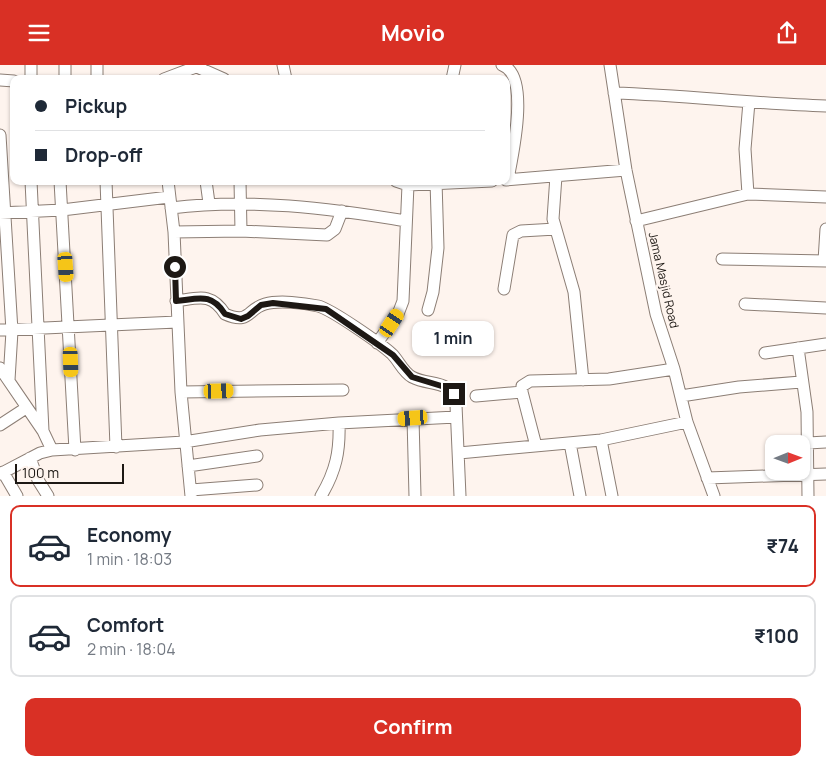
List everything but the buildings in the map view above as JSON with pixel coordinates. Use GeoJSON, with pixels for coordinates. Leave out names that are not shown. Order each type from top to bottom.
{"type":"FeatureCollection","features":[{"type":"Feature","properties":{"kind":"street"},"geometry":{"type":"LineString","coordinates":[[502,65],[511,72],[520,100],[510,161]]}},
{"type":"Feature","properties":{"kind":"street","name":"Jama Masjid Road"},"geometry":{"type":"LineString","coordinates":[[610,65],[626,170],[656,314],[674,369],[687,422],[714,496]]}},
{"type":"Feature","properties":{"kind":"street"},"geometry":{"type":"LineString","coordinates":[[177,75],[196,69],[213,75]]}},
{"type":"Feature","properties":{"kind":"street"},"geometry":{"type":"LineString","coordinates":[[614,93],[677,95],[749,103],[826,106]]}},
{"type":"Feature","properties":{"kind":"street"},"geometry":{"type":"LineString","coordinates":[[748,194],[745,149],[749,103]]}},
{"type":"Feature","properties":{"kind":"street"},"geometry":{"type":"LineString","coordinates":[[0,135],[3,213],[12,331],[9,380]]}},
{"type":"Feature","properties":{"kind":"street"},"geometry":{"type":"LineString","coordinates":[[510,179],[556,177],[626,170]]}},
{"type":"Feature","properties":{"kind":"street"},"geometry":{"type":"LineString","coordinates":[[556,177],[552,206],[556,229],[574,292],[583,380]]}},
{"type":"Feature","properties":{"kind":"street"},"geometry":{"type":"LineString","coordinates":[[32,185],[43,431]]}},
{"type":"Feature","properties":{"kind":"street"},"geometry":{"type":"LineString","coordinates":[[60,185],[70,326],[75,449]]}},
{"type":"Feature","properties":{"kind":"street"},"geometry":{"type":"LineString","coordinates":[[106,185],[113,327],[116,447]]}},
{"type":"Feature","properties":{"kind":"street"},"geometry":{"type":"LineString","coordinates":[[168,185],[174,232],[180,392],[191,493],[257,485]]}},
{"type":"Feature","properties":{"kind":"street"},"geometry":{"type":"LineString","coordinates":[[207,185],[209,203]]}},
{"type":"Feature","properties":{"kind":"street"},"geometry":{"type":"LineString","coordinates":[[240,185],[241,231]]}},
{"type":"Feature","properties":{"kind":"street"},"geometry":{"type":"LineString","coordinates":[[377,343],[398,314],[402,301],[408,185]]}},
{"type":"Feature","properties":{"kind":"street"},"geometry":{"type":"LineString","coordinates":[[428,310],[433,291],[438,248],[436,185]]}},
{"type":"Feature","properties":{"kind":"street"},"geometry":{"type":"LineString","coordinates":[[636,221],[748,194],[826,197]]}},
{"type":"Feature","properties":{"kind":"street"},"geometry":{"type":"LineString","coordinates":[[3,213],[62,210],[107,205],[209,203],[292,205],[406,221]]}},
{"type":"Feature","properties":{"kind":"street"},"geometry":{"type":"LineString","coordinates":[[174,232],[241,231],[327,235],[335,229],[342,211]]}},
{"type":"Feature","properties":{"kind":"street"},"geometry":{"type":"LineString","coordinates":[[504,289],[514,235],[521,231],[556,229]]}},
{"type":"Feature","properties":{"kind":"street"},"geometry":{"type":"LineString","coordinates":[[722,259],[825,261],[826,229]]}},
{"type":"Feature","properties":{"kind":"street"},"geometry":{"type":"LineString","coordinates":[[176,301],[209,298],[219,305],[225,314],[241,319],[266,303],[318,306],[335,314],[393,355],[412,377],[448,388],[454,394],[459,453],[460,496]]}},
{"type":"Feature","properties":{"kind":"street"},"geometry":{"type":"LineString","coordinates":[[745,304],[826,308]]}},
{"type":"Feature","properties":{"kind":"street"},"geometry":{"type":"LineString","coordinates":[[0,330],[177,323]]}},
{"type":"Feature","properties":{"kind":"street"},"geometry":{"type":"LineString","coordinates":[[765,353],[826,344]]}},
{"type":"Feature","properties":{"kind":"street"},"geometry":{"type":"LineString","coordinates":[[798,348],[801,382],[807,412],[808,435]]}},
{"type":"Feature","properties":{"kind":"street"},"geometry":{"type":"LineString","coordinates":[[0,368],[43,431],[52,450]]}},
{"type":"Feature","properties":{"kind":"street"},"geometry":{"type":"LineString","coordinates":[[536,446],[522,392],[522,386],[530,381],[609,379],[674,369]]}},
{"type":"Feature","properties":{"kind":"street"},"geometry":{"type":"LineString","coordinates":[[681,396],[739,387],[801,382]]}},
{"type":"Feature","properties":{"kind":"street"},"geometry":{"type":"LineString","coordinates":[[180,392],[343,390]]}},
{"type":"Feature","properties":{"kind":"street"},"geometry":{"type":"LineString","coordinates":[[476,396],[522,392]]}},
{"type":"Feature","properties":{"kind":"street"},"geometry":{"type":"LineString","coordinates":[[0,425],[26,408]]}},
{"type":"Feature","properties":{"kind":"street"},"geometry":{"type":"LineString","coordinates":[[17,496],[1,473],[30,458],[52,450],[184,442],[260,430],[339,423],[456,417]]}},
{"type":"Feature","properties":{"kind":"street"},"geometry":{"type":"LineString","coordinates":[[413,418],[414,496]]}},
{"type":"Feature","properties":{"kind":"street"},"geometry":{"type":"LineString","coordinates":[[459,453],[601,440],[687,422]]}},
{"type":"Feature","properties":{"kind":"street"},"geometry":{"type":"LineString","coordinates":[[321,496],[332,478],[338,457],[339,423]]}},
{"type":"Feature","properties":{"kind":"street"},"geometry":{"type":"LineString","coordinates":[[601,440],[612,496]]}},
{"type":"Feature","properties":{"kind":"street"},"geometry":{"type":"LineString","coordinates":[[810,443],[826,442]]}},
{"type":"Feature","properties":{"kind":"street"},"geometry":{"type":"LineString","coordinates":[[570,443],[580,496]]}},
{"type":"Feature","properties":{"kind":"street"},"geometry":{"type":"LineString","coordinates":[[188,466],[257,456]]}},
{"type":"Feature","properties":{"kind":"street"},"geometry":{"type":"LineString","coordinates":[[30,458],[38,480],[48,496]]}},
{"type":"Feature","properties":{"kind":"street"},"geometry":{"type":"LineString","coordinates":[[810,475],[826,474]]}},
{"type":"Feature","properties":{"kind":"street"},"geometry":{"type":"LineString","coordinates":[[707,478],[765,476]]}},
{"type":"Feature","properties":{"kind":"street"},"geometry":{"type":"LineString","coordinates":[[808,480],[808,496]]}},
{"type":"Feature","properties":{"kind":"route"},"geometry":{"type":"LineString","coordinates":[[175,267],[176,301],[209,298],[219,305],[225,314],[241,319],[266,303],[318,306],[335,314],[393,355],[412,377],[448,388],[454,394]]}}]}
